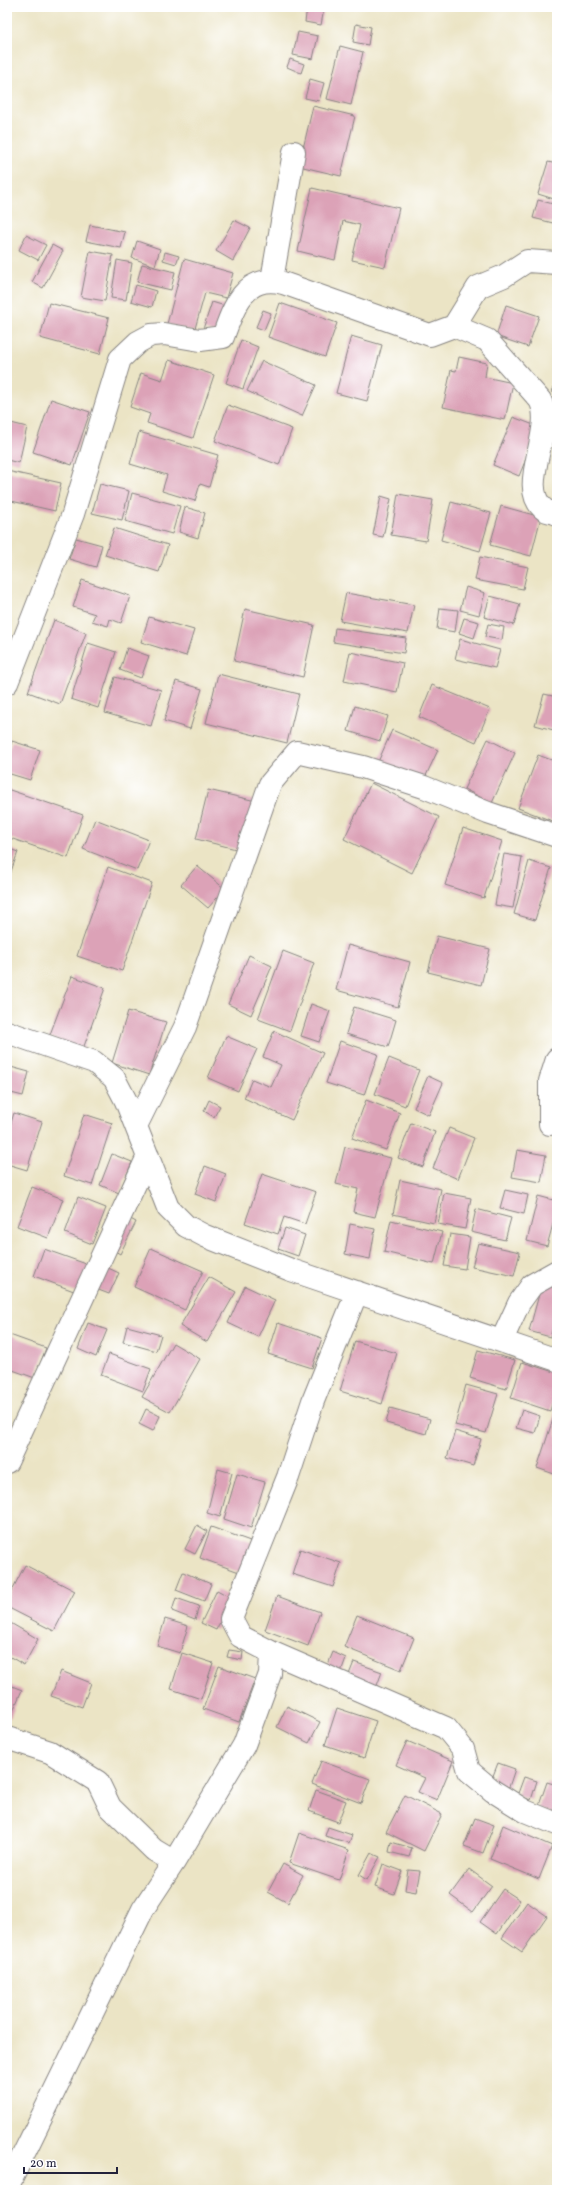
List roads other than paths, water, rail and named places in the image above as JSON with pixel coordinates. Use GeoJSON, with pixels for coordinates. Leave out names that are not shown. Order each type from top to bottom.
{"type":"FeatureCollection","features":[{"type":"Feature","properties":{"kind":"street"},"geometry":{"type":"LineString","coordinates":[[272,280],[294,152]]}},
{"type":"Feature","properties":{"kind":"street"},"geometry":{"type":"LineString","coordinates":[[7,683],[74,514],[120,359],[138,342],[151,334],[164,334],[200,340],[223,337],[233,309],[244,291],[272,280],[430,335],[454,326],[478,287],[504,276],[527,261],[557,264]]}},
{"type":"Feature","properties":{"kind":"street"},"geometry":{"type":"LineString","coordinates":[[454,326],[487,340],[540,400],[545,409],[541,443],[533,480],[535,495],[545,510],[557,514]]}},
{"type":"Feature","properties":{"kind":"street"},"geometry":{"type":"LineString","coordinates":[[136,1126],[185,1027],[270,784],[297,752],[363,767],[397,778],[488,813],[557,836]]}},
{"type":"Feature","properties":{"kind":"street"},"geometry":{"type":"LineString","coordinates":[[7,1032],[94,1062],[114,1078],[126,1101],[168,1208],[186,1226],[205,1236],[291,1270],[502,1340],[557,1360]]}},
{"type":"Feature","properties":{"kind":"street"},"geometry":{"type":"LineString","coordinates":[[550,1124],[550,1081],[557,1059]]}},
{"type":"Feature","properties":{"kind":"street"},"geometry":{"type":"LineString","coordinates":[[7,1462],[148,1156]]}},
{"type":"Feature","properties":{"kind":"street"},"geometry":{"type":"LineString","coordinates":[[502,1340],[519,1303],[532,1285],[557,1271]]}},
{"type":"Feature","properties":{"kind":"street"},"geometry":{"type":"LineString","coordinates":[[357,1292],[313,1401],[288,1477],[231,1619],[240,1636],[270,1652],[446,1728],[463,1749],[469,1772],[493,1791],[525,1811],[557,1824]]}},
{"type":"Feature","properties":{"kind":"street"},"geometry":{"type":"LineString","coordinates":[[7,2188],[143,1909],[174,1862],[244,1745],[270,1674],[270,1652]]}},
{"type":"Feature","properties":{"kind":"street"},"geometry":{"type":"LineString","coordinates":[[7,1738],[50,1752],[98,1782],[110,1807],[154,1850],[174,1862]]}}]}
